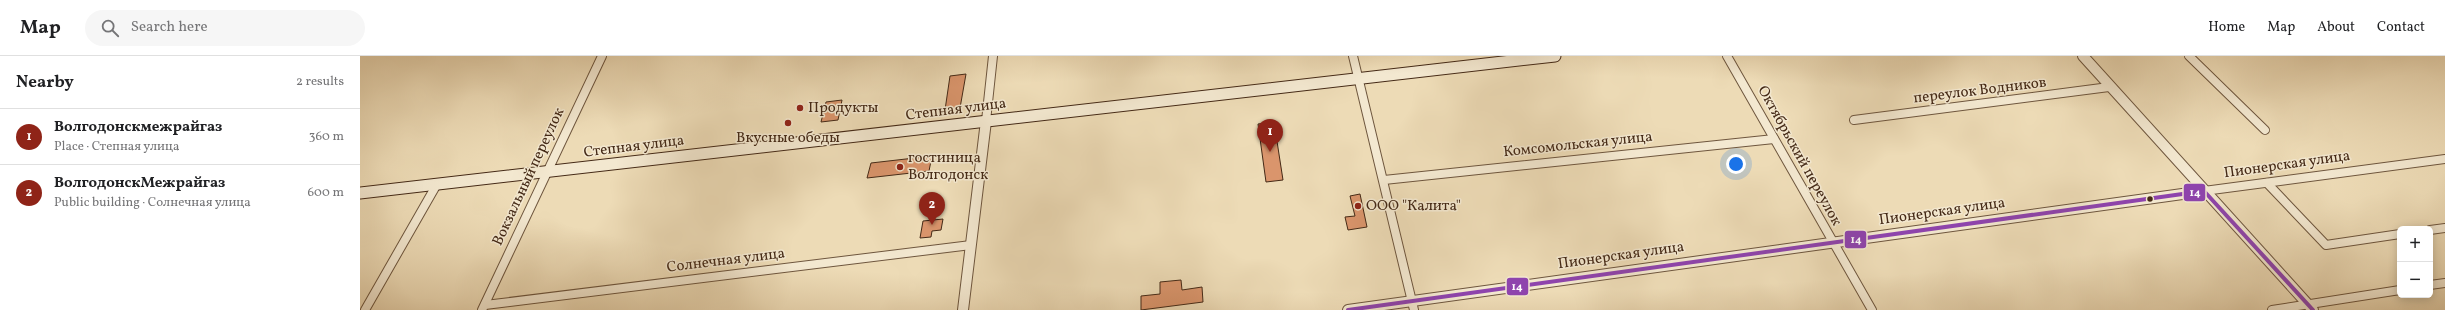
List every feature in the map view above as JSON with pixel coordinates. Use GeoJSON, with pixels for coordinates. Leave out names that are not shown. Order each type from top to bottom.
{"type":"FeatureCollection","features":[{"type":"Feature","properties":{"kind":"main road","name":"Степная улица"},"geometry":{"type":"LineString","coordinates":[[360,193],[1359,79],[1500,59],[1555,56]]}},
{"type":"Feature","properties":{"kind":"street","name":"Вокзальный переулок"},"geometry":{"type":"LineString","coordinates":[[483,307],[602,56]]}},
{"type":"Feature","properties":{"kind":"street"},"geometry":{"type":"LineString","coordinates":[[963,310],[993,56]]}},
{"type":"Feature","properties":{"kind":"street"},"geometry":{"type":"LineString","coordinates":[[1353,56],[1413,305]]}},
{"type":"Feature","properties":{"kind":"street","name":"Октябрьский переулок"},"geometry":{"type":"LineString","coordinates":[[1727,56],[1831,242],[1872,310]]}},
{"type":"Feature","properties":{"kind":"street"},"geometry":{"type":"LineString","coordinates":[[2083,56],[2204,191],[2311,307]]}},
{"type":"Feature","properties":{"kind":"street"},"geometry":{"type":"LineString","coordinates":[[2189,56],[2265,130]]}},
{"type":"Feature","properties":{"kind":"street","name":"переулок Водников"},"geometry":{"type":"LineString","coordinates":[[1854,120],[2110,87]]}},
{"type":"Feature","properties":{"kind":"street","name":"Комсомольская улица"},"geometry":{"type":"LineString","coordinates":[[1384,180],[1774,138]]}},
{"type":"Feature","properties":{"kind":"street","name":"Пионерская улица"},"geometry":{"type":"LineString","coordinates":[[1348,310],[1413,305],[1831,242],[2445,159]]}},
{"type":"Feature","properties":{"kind":"street"},"geometry":{"type":"LineString","coordinates":[[2267,183],[2326,245],[2397,234]]}},
{"type":"Feature","properties":{"kind":"street"},"geometry":{"type":"LineString","coordinates":[[365,310],[437,184]]}},
{"type":"Feature","properties":{"kind":"street"},"geometry":{"type":"LineString","coordinates":[[2433,230],[2445,228]]}},
{"type":"Feature","properties":{"kind":"street","name":"Солнечная улица"},"geometry":{"type":"LineString","coordinates":[[483,307],[971,244]]}},
{"type":"Feature","properties":{"kind":"street"},"geometry":{"type":"LineString","coordinates":[[2433,285],[2445,283]]}},
{"type":"Feature","properties":{"kind":"street"},"geometry":{"type":"LineString","coordinates":[[2272,310],[2311,307],[2397,291]]}},
{"type":"Feature","properties":{"kind":"building"},"geometry":{"type":"Polygon","coordinates":[[[966,74],[960,108],[945,110],[950,76],[966,74]]]}},
{"type":"Feature","properties":{"kind":"building"},"geometry":{"type":"Polygon","coordinates":[[[842,100],[838,120],[821,122],[826,102],[842,100]]]}},
{"type":"Feature","properties":{"kind":"building"},"geometry":{"type":"Polygon","coordinates":[[[1274,122],[1283,180],[1266,182],[1258,124],[1274,122]]]}},
{"type":"Feature","properties":{"kind":"building","name":"гостиница Волгодонск"},"geometry":{"type":"Polygon","coordinates":[[[932,156],[929,171],[867,178],[871,163],[932,156]]]}},
{"type":"Feature","properties":{"kind":"building","name":"ООО \"Калита\""},"geometry":{"type":"Polygon","coordinates":[[[1360,194],[1367,227],[1348,230],[1345,217],[1355,216],[1350,196],[1360,194]]]}},
{"type":"Feature","properties":{"kind":"building"},"geometry":{"type":"Polygon","coordinates":[[[943,219],[941,230],[932,231],[931,237],[920,238],[923,221],[943,219]]]}},
{"type":"Feature","properties":{"kind":"building"},"geometry":{"type":"Polygon","coordinates":[[[1181,280],[1182,290],[1202,287],[1203,302],[1141,310],[1141,296],[1160,294],[1160,282],[1181,280]]]}},
{"type":"Feature","properties":{"kind":"transit line","name":"14"},"geometry":{"type":"LineString","coordinates":[[1348,310],[2204,191],[2313,310]]}},
{"type":"Feature","properties":{"kind":"place","name":"Продукты"},"geometry":{"type":"Point","coordinates":[800,108]}},
{"type":"Feature","properties":{"kind":"place","name":"Вкусные обеды"},"geometry":{"type":"Point","coordinates":[788,123]}},
{"type":"Feature","properties":{"kind":"place","name":"Волгодонскмежрайгаз"},"geometry":{"type":"Point","coordinates":[1270,152]}},
{"type":"Feature","properties":{"kind":"place","name":"гостиница Волгодонск"},"geometry":{"type":"Point","coordinates":[900,167]}},
{"type":"Feature","properties":{"kind":"place","name":"ООО \"Калита\""},"geometry":{"type":"Point","coordinates":[1358,206]}},
{"type":"Feature","properties":{"kind":"place","name":"ВолгодонскМежрайгаз"},"geometry":{"type":"Point","coordinates":[932,225]}}]}
